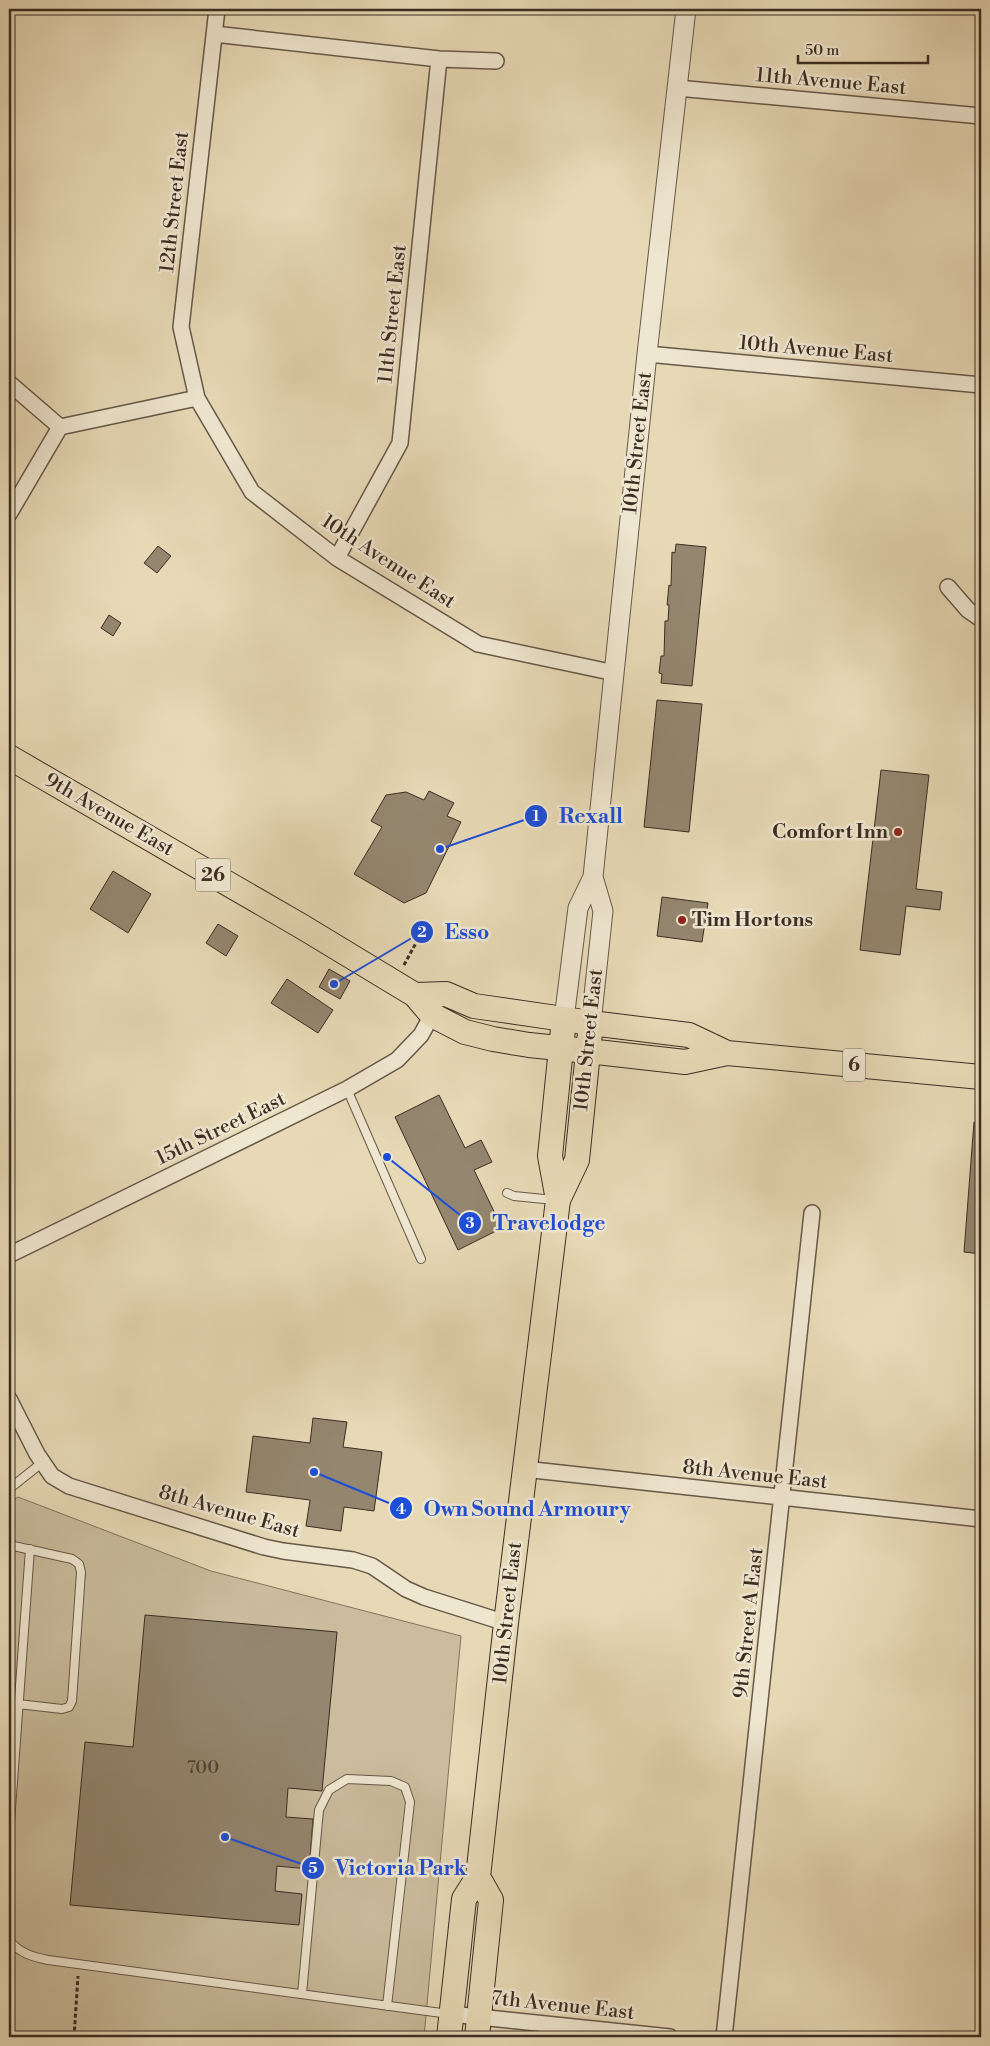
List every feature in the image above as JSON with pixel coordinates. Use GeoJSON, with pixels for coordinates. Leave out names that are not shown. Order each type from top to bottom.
{"type":"FeatureCollection","features":[{"type":"Feature","properties":{"kind":"main road","name":"9th Avenue East"},"geometry":{"type":"LineString","coordinates":[[9,757],[394,982],[415,995],[432,1015],[465,1032],[493,1039],[686,1062],[728,1053],[981,1077]]}},
{"type":"Feature","properties":{"kind":"main road"},"geometry":{"type":"LineString","coordinates":[[415,995],[446,994],[474,1006],[564,1019]]}},
{"type":"Feature","properties":{"kind":"main road","name":"6"},"geometry":{"type":"LineString","coordinates":[[564,1019],[592,1023]]}},
{"type":"Feature","properties":{"kind":"main road","name":"10th Street East"},"geometry":{"type":"LineString","coordinates":[[450,2026],[464,1899],[478,1877],[524,1469],[558,1200],[550,1156],[564,1019]]}},
{"type":"Feature","properties":{"kind":"main road","name":"9th Avenue East"},"geometry":{"type":"LineString","coordinates":[[592,1023],[689,1035],[728,1053]]}},
{"type":"Feature","properties":{"kind":"main road","name":"10th Street East"},"geometry":{"type":"LineString","coordinates":[[558,1200],[577,1160],[592,1023]]}},
{"type":"Feature","properties":{"kind":"main road"},"geometry":{"type":"LineString","coordinates":[[478,1877],[491,1900],[478,2027]]}},
{"type":"Feature","properties":{"kind":"street","name":"12th Street East"},"geometry":{"type":"LineString","coordinates":[[197,398],[181,327],[217,9]]}},
{"type":"Feature","properties":{"kind":"street","name":"10th Street East"},"geometry":{"type":"LineString","coordinates":[[564,1019],[578,908],[593,877],[647,354],[686,9]]}},
{"type":"Feature","properties":{"kind":"street"},"geometry":{"type":"LineString","coordinates":[[214,34],[439,60],[496,61]]}},
{"type":"Feature","properties":{"kind":"street","name":"11th Street East"},"geometry":{"type":"LineString","coordinates":[[337,558],[400,442],[439,60]]}},
{"type":"Feature","properties":{"kind":"street","name":"11th Avenue East"},"geometry":{"type":"LineString","coordinates":[[677,88],[981,116]]}},
{"type":"Feature","properties":{"kind":"street","name":"10th Avenue East"},"geometry":{"type":"LineString","coordinates":[[647,354],[981,385]]}},
{"type":"Feature","properties":{"kind":"street"},"geometry":{"type":"LineString","coordinates":[[9,383],[60,427]]}},
{"type":"Feature","properties":{"kind":"street"},"geometry":{"type":"LineString","coordinates":[[9,514],[60,427],[197,398]]}},
{"type":"Feature","properties":{"kind":"street","name":"10th Avenue East"},"geometry":{"type":"LineString","coordinates":[[197,398],[252,492],[337,558],[478,644],[615,672]]}},
{"type":"Feature","properties":{"kind":"street"},"geometry":{"type":"LineString","coordinates":[[948,587],[968,610],[981,619]]}},
{"type":"Feature","properties":{"kind":"street","name":"10th Street East"},"geometry":{"type":"LineString","coordinates":[[592,1023],[603,911],[593,877]]}},
{"type":"Feature","properties":{"kind":"street","name":"15th Street East"},"geometry":{"type":"LineString","coordinates":[[9,1255],[346,1089],[397,1060],[422,1035],[432,1015]]}},
{"type":"Feature","properties":{"kind":"street","name":"9th Street A East"},"geometry":{"type":"LineString","coordinates":[[724,2037],[812,1213]]}},
{"type":"Feature","properties":{"kind":"street","name":"8th Avenue East"},"geometry":{"type":"LineString","coordinates":[[9,1399],[52,1476],[70,1486],[264,1547],[353,1560],[372,1566],[406,1589],[424,1597],[506,1623]]}},
{"type":"Feature","properties":{"kind":"street","name":"8th Avenue East"},"geometry":{"type":"LineString","coordinates":[[524,1469],[981,1519]]}},
{"type":"Feature","properties":{"kind":"street","name":"7th Avenue East"},"geometry":{"type":"LineString","coordinates":[[450,2026],[670,2037]]}},
{"type":"Feature","properties":{"kind":"lane"},"geometry":{"type":"LineString","coordinates":[[346,1089],[421,1258]]}},
{"type":"Feature","properties":{"kind":"lane"},"geometry":{"type":"LineString","coordinates":[[507,1193],[514,1196],[558,1200]]}},
{"type":"Feature","properties":{"kind":"lane"},"geometry":{"type":"LineString","coordinates":[[9,1489],[43,1462]]}},
{"type":"Feature","properties":{"kind":"lane"},"geometry":{"type":"LineString","coordinates":[[9,1545],[72,1559],[78,1564],[81,1572],[72,1701],[69,1707],[62,1709],[9,1703]]}},
{"type":"Feature","properties":{"kind":"lane"},"geometry":{"type":"LineString","coordinates":[[9,1836],[30,1549]]}},
{"type":"Feature","properties":{"kind":"lane"},"geometry":{"type":"LineString","coordinates":[[302,1994],[319,1810],[329,1790],[347,1779],[391,1781],[405,1787],[410,1802],[387,2006]]}},
{"type":"Feature","properties":{"kind":"lane"},"geometry":{"type":"LineString","coordinates":[[9,1940],[14,1946],[30,1956],[387,2006],[450,2026]]}},
{"type":"Feature","properties":{"kind":"path"},"geometry":{"type":"LineString","coordinates":[[394,982],[423,930]]}},
{"type":"Feature","properties":{"kind":"path"},"geometry":{"type":"LineString","coordinates":[[74,2037],[79,1964]]}},
{"type":"Feature","properties":{"kind":"shaded area"},"geometry":{"type":"Polygon","coordinates":[[[18,1497],[211,1571],[461,1636],[424,2037],[9,2037],[9,1502],[18,1497]]]}},
{"type":"Feature","properties":{"kind":"building"},"geometry":{"type":"Polygon","coordinates":[[[676,544],[706,547],[692,686],[661,683],[662,674],[659,673],[661,656],[664,656],[665,621],[668,621],[669,605],[667,605],[669,585],[671,586],[672,552],[675,553],[676,544]]]}},
{"type":"Feature","properties":{"kind":"building"},"geometry":{"type":"Polygon","coordinates":[[[158,546],[171,556],[157,573],[144,563],[158,546]]]}},
{"type":"Feature","properties":{"kind":"building"},"geometry":{"type":"Polygon","coordinates":[[[109,615],[121,623],[113,636],[101,628],[109,615]]]}},
{"type":"Feature","properties":{"kind":"building"},"geometry":{"type":"Polygon","coordinates":[[[657,700],[702,704],[689,832],[644,827],[657,700]]]}},
{"type":"Feature","properties":{"kind":"building","name":"Comfort Inn"},"geometry":{"type":"Polygon","coordinates":[[[881,770],[929,775],[916,889],[942,892],[940,910],[906,906],[900,955],[860,950],[881,770]]]}},
{"type":"Feature","properties":{"kind":"building"},"geometry":{"type":"Polygon","coordinates":[[[429,791],[454,803],[447,816],[461,822],[426,893],[404,903],[354,874],[382,827],[371,821],[386,795],[406,792],[424,800],[429,791]]]}},
{"type":"Feature","properties":{"kind":"building"},"geometry":{"type":"Polygon","coordinates":[[[113,871],[151,894],[128,933],[90,909],[113,871]]]}},
{"type":"Feature","properties":{"kind":"building","name":"Tim Hortons"},"geometry":{"type":"Polygon","coordinates":[[[662,897],[708,903],[702,942],[657,936],[662,897]]]}},
{"type":"Feature","properties":{"kind":"building"},"geometry":{"type":"Polygon","coordinates":[[[218,924],[238,936],[226,956],[206,943],[218,924]]]}},
{"type":"Feature","properties":{"kind":"building"},"geometry":{"type":"Polygon","coordinates":[[[329,969],[350,981],[340,999],[319,987],[329,969]]]}},
{"type":"Feature","properties":{"kind":"building"},"geometry":{"type":"Polygon","coordinates":[[[287,979],[333,1010],[318,1033],[271,1003],[287,979]]]}},
{"type":"Feature","properties":{"kind":"building"},"geometry":{"type":"Polygon","coordinates":[[[439,1095],[465,1148],[481,1140],[492,1162],[474,1170],[502,1228],[458,1250],[395,1117],[439,1095]]]}},
{"type":"Feature","properties":{"kind":"building"},"geometry":{"type":"Polygon","coordinates":[[[974,1122],[981,1123],[981,1254],[964,1252],[974,1122]]]}},
{"type":"Feature","properties":{"kind":"building"},"geometry":{"type":"Polygon","coordinates":[[[313,1418],[347,1422],[343,1447],[382,1452],[374,1511],[344,1507],[341,1531],[306,1526],[310,1500],[246,1492],[253,1436],[310,1443],[313,1418]]]}},
{"type":"Feature","properties":{"kind":"building"},"geometry":{"type":"Polygon","coordinates":[[[145,1615],[337,1632],[322,1791],[288,1788],[286,1817],[313,1819],[309,1869],[277,1866],[275,1891],[302,1894],[299,1925],[70,1905],[85,1742],[133,1747],[145,1615]]]}},
{"type":"Feature","properties":{"kind":"place","name":"Comfort Inn"},"geometry":{"type":"Point","coordinates":[898,832]}},
{"type":"Feature","properties":{"kind":"place","name":"Rexall"},"geometry":{"type":"Point","coordinates":[440,849]}},
{"type":"Feature","properties":{"kind":"place","name":"Tim Hortons"},"geometry":{"type":"Point","coordinates":[682,920]}},
{"type":"Feature","properties":{"kind":"place","name":"Esso"},"geometry":{"type":"Point","coordinates":[334,984]}},
{"type":"Feature","properties":{"kind":"place","name":"Travelodge"},"geometry":{"type":"Point","coordinates":[387,1157]}},
{"type":"Feature","properties":{"kind":"place","name":"Own Sound Armoury"},"geometry":{"type":"Point","coordinates":[314,1472]}},
{"type":"Feature","properties":{"kind":"place","name":"Victoria Park"},"geometry":{"type":"Point","coordinates":[225,1837]}}]}
